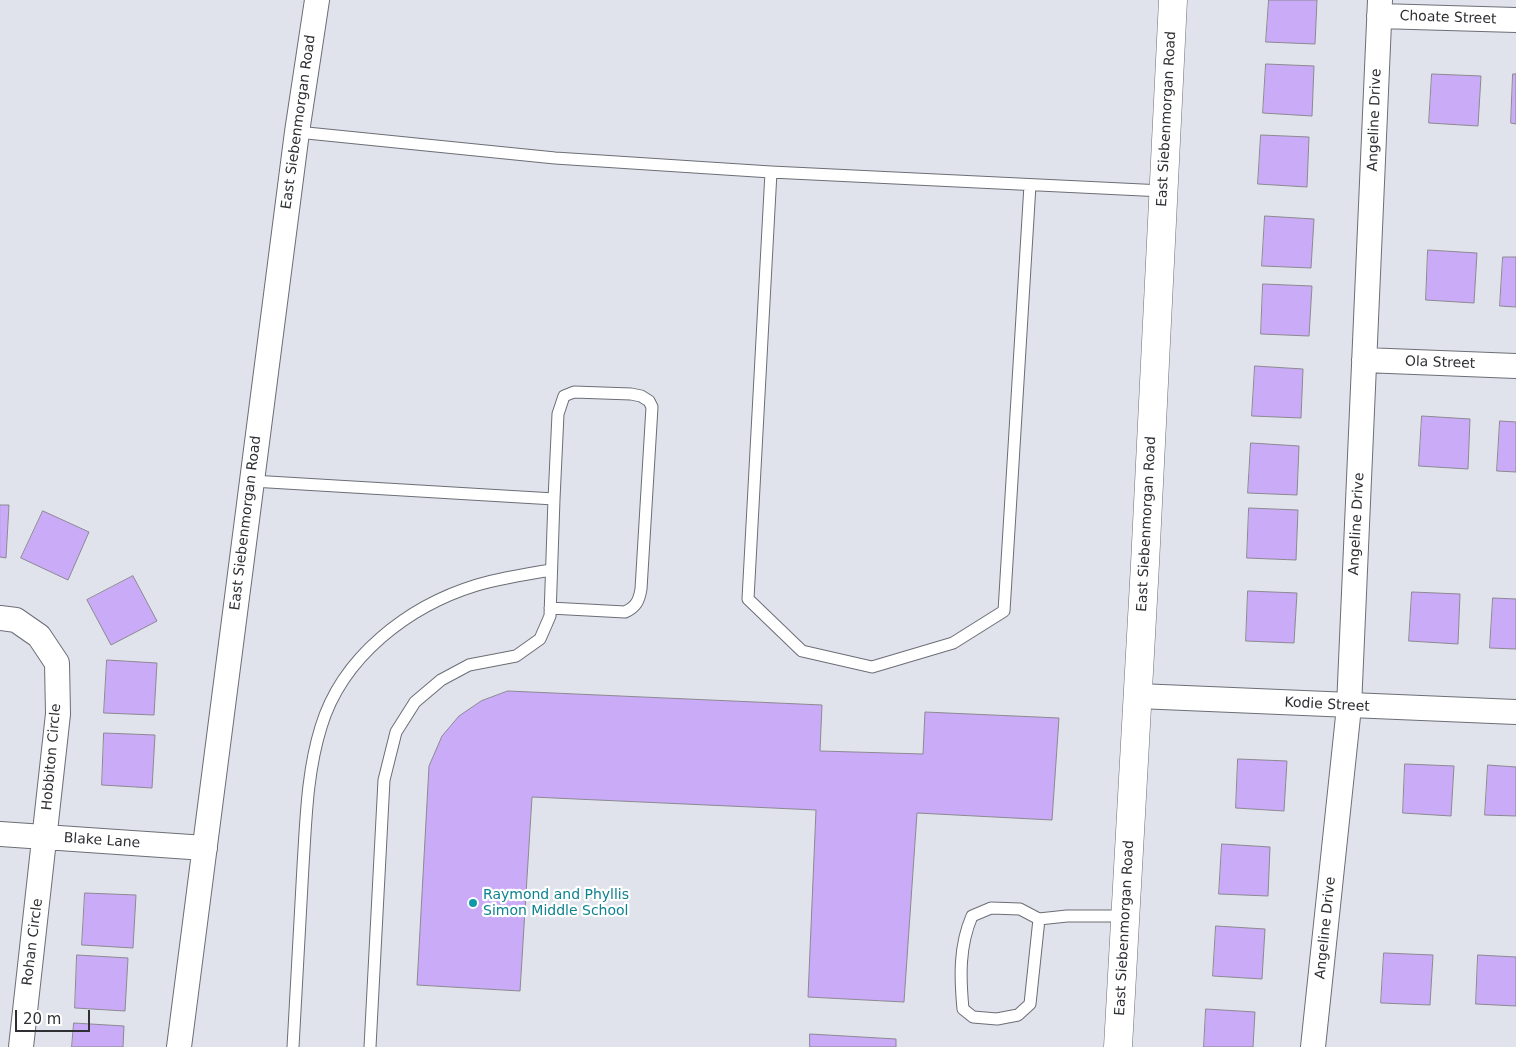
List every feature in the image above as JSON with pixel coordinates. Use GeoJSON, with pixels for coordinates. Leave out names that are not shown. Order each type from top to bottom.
{"type":"FeatureCollection","features":[{"type":"Feature","properties":{"kind":"street","name":"East Siebenmorgan Road"},"geometry":{"type":"LineString","coordinates":[[179,1047],[297,132],[317,0]]}},
{"type":"Feature","properties":{"kind":"street","name":"East Siebenmorgan Road"},"geometry":{"type":"LineString","coordinates":[[1118,1047],[1138,696],[1173,0]]}},
{"type":"Feature","properties":{"kind":"street","name":"Choate Street"},"geometry":{"type":"LineString","coordinates":[[1379,8],[1516,20]]}},
{"type":"Feature","properties":{"kind":"street","name":"Angeline Drive"},"geometry":{"type":"LineString","coordinates":[[1313,1047],[1349,707],[1379,8]]}},
{"type":"Feature","properties":{"kind":"street","name":"Ola Street"},"geometry":{"type":"LineString","coordinates":[[1364,360],[1516,366]]}},
{"type":"Feature","properties":{"kind":"street","name":"Hobbiton Circle"},"geometry":{"type":"LineString","coordinates":[[0,618],[16,620],[39,636],[57,663],[58,714],[45,837]]}},
{"type":"Feature","properties":{"kind":"street","name":"Kodie Street"},"geometry":{"type":"LineString","coordinates":[[1138,696],[1349,707],[1516,712]]}},
{"type":"Feature","properties":{"kind":"street","name":"Blake Lane"},"geometry":{"type":"LineString","coordinates":[[0,834],[205,848]]}},
{"type":"Feature","properties":{"kind":"street","name":"Rohan Circle"},"geometry":{"type":"LineString","coordinates":[[20,1047],[45,837]]}},
{"type":"Feature","properties":{"kind":"lane"},"geometry":{"type":"LineString","coordinates":[[297,132],[555,158],[770,172],[1163,191]]}},
{"type":"Feature","properties":{"kind":"lane"},"geometry":{"type":"LineString","coordinates":[[770,172],[748,599],[802,651],[872,667],[953,643],[1004,611],[1030,185]]}},
{"type":"Feature","properties":{"kind":"lane"},"geometry":{"type":"LineString","coordinates":[[370,1047],[384,780],[396,732],[415,702],[441,680],[470,665],[516,656],[540,639],[546,628],[550,608],[558,414],[564,396],[574,392],[642,396],[649,401],[652,407],[642,589],[639,600],[634,608],[625,612],[550,608]]}},
{"type":"Feature","properties":{"kind":"lane"},"geometry":{"type":"LineString","coordinates":[[252,480],[554,499]]}},
{"type":"Feature","properties":{"kind":"lane"},"geometry":{"type":"LineString","coordinates":[[293,1047],[306,801],[314,755],[330,701],[348,673],[372,645],[407,617],[440,600],[476,586],[551,570]]}},
{"type":"Feature","properties":{"kind":"lane"},"geometry":{"type":"LineString","coordinates":[[1039,920],[1030,1004],[1018,1016],[997,1019],[973,1017],[963,1009],[960,980],[963,936],[972,916],[990,908],[1020,909],[1039,920],[1067,916],[1126,916]]}},
{"type":"Feature","properties":{"kind":"building"},"geometry":{"type":"Polygon","coordinates":[[[1269,0],[1317,0],[1315,44],[1266,42],[1269,0]]]}},
{"type":"Feature","properties":{"kind":"building"},"geometry":{"type":"Polygon","coordinates":[[[1266,64],[1314,66],[1312,116],[1263,113],[1266,64]]]}},
{"type":"Feature","properties":{"kind":"building"},"geometry":{"type":"Polygon","coordinates":[[[1432,74],[1481,76],[1478,126],[1429,123],[1432,74]]]}},
{"type":"Feature","properties":{"kind":"building"},"geometry":{"type":"Polygon","coordinates":[[[1513,74],[1516,74],[1516,124],[1511,123],[1513,74]]]}},
{"type":"Feature","properties":{"kind":"building"},"geometry":{"type":"Polygon","coordinates":[[[1261,135],[1309,137],[1307,187],[1258,184],[1261,135]]]}},
{"type":"Feature","properties":{"kind":"building"},"geometry":{"type":"Polygon","coordinates":[[[1265,216],[1314,219],[1311,268],[1262,266],[1265,216]]]}},
{"type":"Feature","properties":{"kind":"building"},"geometry":{"type":"Polygon","coordinates":[[[1428,250],[1477,253],[1474,303],[1426,300],[1428,250]]]}},
{"type":"Feature","properties":{"kind":"building"},"geometry":{"type":"Polygon","coordinates":[[[1503,257],[1516,257],[1516,307],[1500,306],[1503,257]]]}},
{"type":"Feature","properties":{"kind":"building"},"geometry":{"type":"Polygon","coordinates":[[[1263,284],[1312,286],[1309,336],[1261,334],[1263,284]]]}},
{"type":"Feature","properties":{"kind":"building"},"geometry":{"type":"Polygon","coordinates":[[[1255,366],[1303,369],[1301,418],[1252,416],[1255,366]]]}},
{"type":"Feature","properties":{"kind":"building"},"geometry":{"type":"Polygon","coordinates":[[[1422,416],[1470,419],[1468,469],[1419,466],[1422,416]]]}},
{"type":"Feature","properties":{"kind":"building"},"geometry":{"type":"Polygon","coordinates":[[[1500,421],[1516,422],[1516,472],[1497,471],[1500,421]]]}},
{"type":"Feature","properties":{"kind":"building"},"geometry":{"type":"Polygon","coordinates":[[[1251,443],[1299,446],[1297,495],[1248,493],[1251,443]]]}},
{"type":"Feature","properties":{"kind":"building"},"geometry":{"type":"Polygon","coordinates":[[[0,505],[9,505],[6,558],[0,557],[0,505]]]}},
{"type":"Feature","properties":{"kind":"building"},"geometry":{"type":"Polygon","coordinates":[[[1249,508],[1298,510],[1296,560],[1247,558],[1249,508]]]}},
{"type":"Feature","properties":{"kind":"building"},"geometry":{"type":"Polygon","coordinates":[[[43,511],[89,532],[68,580],[21,558],[43,511]]]}},
{"type":"Feature","properties":{"kind":"building"},"geometry":{"type":"Polygon","coordinates":[[[133,576],[157,621],[111,645],[87,600],[133,576]]]}},
{"type":"Feature","properties":{"kind":"building"},"geometry":{"type":"Polygon","coordinates":[[[1248,591],[1297,593],[1294,643],[1246,641],[1248,591]]]}},
{"type":"Feature","properties":{"kind":"building"},"geometry":{"type":"Polygon","coordinates":[[[1412,592],[1460,594],[1458,644],[1409,641],[1412,592]]]}},
{"type":"Feature","properties":{"kind":"building"},"geometry":{"type":"Polygon","coordinates":[[[1493,598],[1516,599],[1516,649],[1490,648],[1493,598]]]}},
{"type":"Feature","properties":{"kind":"building"},"geometry":{"type":"Polygon","coordinates":[[[107,660],[157,663],[154,715],[104,713],[107,660]]]}},
{"type":"Feature","properties":{"kind":"building","name":"Raymond and Phyllis Simon Middle School"},"geometry":{"type":"Polygon","coordinates":[[[508,691],[822,705],[820,751],[923,754],[925,712],[1059,718],[1052,820],[917,813],[904,1002],[808,997],[816,810],[532,797],[520,991],[417,985],[429,766],[442,736],[459,716],[481,701],[508,691]]]}},
{"type":"Feature","properties":{"kind":"building"},"geometry":{"type":"Polygon","coordinates":[[[104,733],[155,735],[152,788],[102,785],[104,733]]]}},
{"type":"Feature","properties":{"kind":"building"},"geometry":{"type":"Polygon","coordinates":[[[1238,759],[1287,761],[1284,811],[1236,808],[1238,759]]]}},
{"type":"Feature","properties":{"kind":"building"},"geometry":{"type":"Polygon","coordinates":[[[1405,764],[1454,766],[1451,816],[1403,813],[1405,764]]]}},
{"type":"Feature","properties":{"kind":"building"},"geometry":{"type":"Polygon","coordinates":[[[1488,765],[1516,767],[1516,816],[1485,815],[1488,765]]]}},
{"type":"Feature","properties":{"kind":"building"},"geometry":{"type":"Polygon","coordinates":[[[1222,844],[1270,847],[1268,896],[1219,894],[1222,844]]]}},
{"type":"Feature","properties":{"kind":"building"},"geometry":{"type":"Polygon","coordinates":[[[85,893],[136,895],[133,948],[82,945],[85,893]]]}},
{"type":"Feature","properties":{"kind":"building"},"geometry":{"type":"Polygon","coordinates":[[[1216,926],[1265,929],[1262,979],[1213,976],[1216,926]]]}},
{"type":"Feature","properties":{"kind":"building"},"geometry":{"type":"Polygon","coordinates":[[[1384,953],[1433,955],[1430,1005],[1381,1003],[1384,953]]]}},
{"type":"Feature","properties":{"kind":"building"},"geometry":{"type":"Polygon","coordinates":[[[77,955],[128,958],[125,1011],[75,1008],[77,955]]]}},
{"type":"Feature","properties":{"kind":"building"},"geometry":{"type":"Polygon","coordinates":[[[1478,955],[1516,957],[1516,1006],[1476,1004],[1478,955]]]}},
{"type":"Feature","properties":{"kind":"building"},"geometry":{"type":"Polygon","coordinates":[[[1206,1009],[1255,1012],[1253,1047],[1204,1047],[1206,1009]]]}},
{"type":"Feature","properties":{"kind":"building"},"geometry":{"type":"Polygon","coordinates":[[[74,1023],[124,1026],[123,1047],[72,1047],[74,1023]]]}},
{"type":"Feature","properties":{"kind":"building"},"geometry":{"type":"Polygon","coordinates":[[[810,1034],[896,1039],[896,1047],[810,1047],[810,1034]]]}},
{"type":"Feature","properties":{"kind":"place","name":"Raymond and Phyllis Simon Middle School"},"geometry":{"type":"Point","coordinates":[473,903]}}]}
